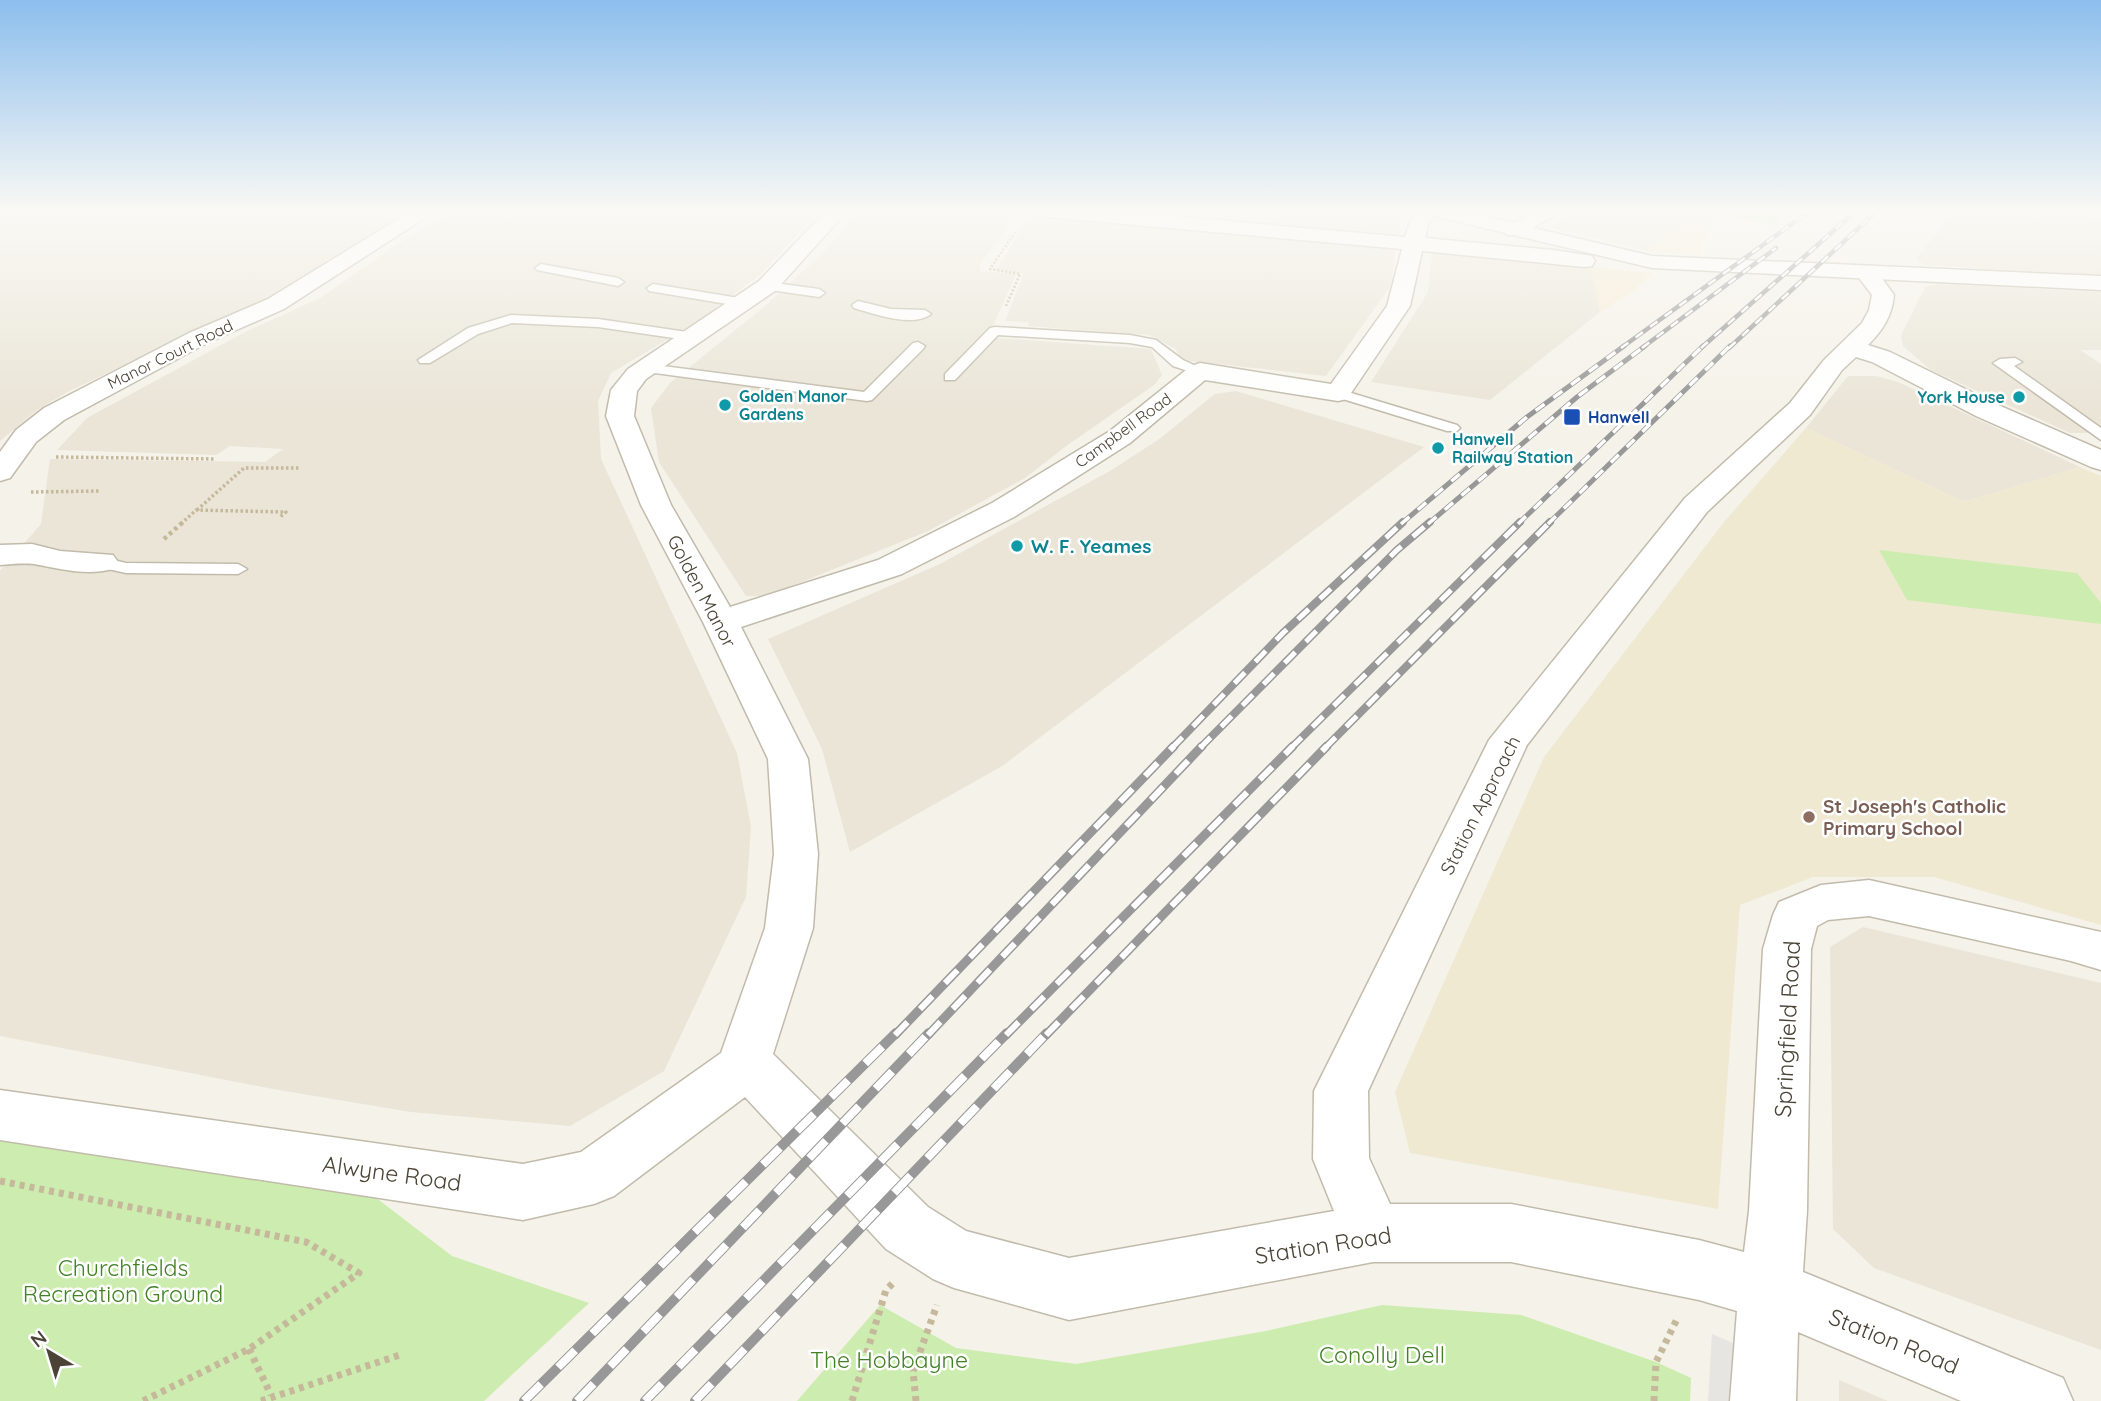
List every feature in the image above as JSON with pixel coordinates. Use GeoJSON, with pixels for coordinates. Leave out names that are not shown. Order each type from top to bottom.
{"type":"FeatureCollection","features":[{"type":"Feature","properties":{"kind":"street","name":"Manor Court Road"},"geometry":{"type":"LineString","coordinates":[[6,464],[26,436],[54,414],[198,338],[276,304],[322,275]]}},
{"type":"Feature","properties":{"kind":"street","name":"Golden Manor"},"geometry":{"type":"LineString","coordinates":[[748,1064],[747,1051],[789,928],[796,854],[788,759],[721,622],[656,505],[620,416],[624,390],[637,374],[745,303],[777,275]]}},
{"type":"Feature","properties":{"kind":"street"},"geometry":{"type":"LineString","coordinates":[[1200,371],[1338,393],[1398,306],[1406,275]]}},
{"type":"Feature","properties":{"kind":"street","name":"Station Approach"},"geometry":{"type":"LineString","coordinates":[[1373,1233],[1341,1159],[1341,1091],[1509,740],[1696,505],[1800,409],[1833,365],[1872,327],[1881,310],[1883,295],[1868,275]]}},
{"type":"Feature","properties":{"kind":"street"},"geometry":{"type":"LineString","coordinates":[[1951,275],[2101,283]]}},
{"type":"Feature","properties":{"kind":"street"},"geometry":{"type":"LineString","coordinates":[[1850,347],[1881,357],[1986,410],[2096,449]]}},
{"type":"Feature","properties":{"kind":"street","name":"Campbell Road"},"geometry":{"type":"LineString","coordinates":[[721,622],[890,567],[1003,510],[1119,437],[1200,371]]}},
{"type":"Feature","properties":{"kind":"street"},"geometry":{"type":"LineString","coordinates":[[0,555],[32,554],[60,561],[101,562]]}},
{"type":"Feature","properties":{"kind":"street","name":"Springfield Road"},"geometry":{"type":"LineString","coordinates":[[1763,1401],[1765,1347],[1778,1211],[1787,949],[1796,915],[1821,903],[1869,898],[2101,951]]}},
{"type":"Feature","properties":{"kind":"street","name":"Station Road"},"geometry":{"type":"LineString","coordinates":[[748,1064],[907,1228],[942,1251],[1069,1289],[1373,1233],[1511,1233],[1699,1270],[1771,1290],[2040,1401]]}},
{"type":"Feature","properties":{"kind":"street","name":"Alwyne Road"},"geometry":{"type":"LineString","coordinates":[[0,1115],[523,1192],[594,1177],[748,1064]]}},
{"type":"Feature","properties":{"kind":"lane"},"geometry":{"type":"LineString","coordinates":[[582,275],[618,282]]}},
{"type":"Feature","properties":{"kind":"lane"},"geometry":{"type":"LineString","coordinates":[[767,286],[819,293]]}},
{"type":"Feature","properties":{"kind":"lane"},"geometry":{"type":"LineString","coordinates":[[653,288],[745,303]]}},
{"type":"Feature","properties":{"kind":"lane"},"geometry":{"type":"LineString","coordinates":[[858,305],[876,311],[925,314]]}},
{"type":"Feature","properties":{"kind":"lane"},"geometry":{"type":"LineString","coordinates":[[425,360],[473,331],[512,319],[598,323],[694,337]]}},
{"type":"Feature","properties":{"kind":"lane"},"geometry":{"type":"LineString","coordinates":[[950,377],[995,331],[1143,341],[1156,344],[1178,363],[1200,371]]}},
{"type":"Feature","properties":{"kind":"lane"},"geometry":{"type":"LineString","coordinates":[[648,368],[867,397],[918,346]]}},
{"type":"Feature","properties":{"kind":"lane"},"geometry":{"type":"LineString","coordinates":[[2015,362],[2000,363],[2096,449]]}},
{"type":"Feature","properties":{"kind":"lane"},"geometry":{"type":"LineString","coordinates":[[1338,393],[1452,428]]}},
{"type":"Feature","properties":{"kind":"lane"},"geometry":{"type":"LineString","coordinates":[[101,562],[134,568],[238,569]]}},
{"type":"Feature","properties":{"kind":"path"},"geometry":{"type":"LineString","coordinates":[[995,331],[1019,275]]}},
{"type":"Feature","properties":{"kind":"path"},"geometry":{"type":"LineString","coordinates":[[6,464],[216,459]]}},
{"type":"Feature","properties":{"kind":"path"},"geometry":{"type":"LineString","coordinates":[[134,568],[244,468],[300,468]]}},
{"type":"Feature","properties":{"kind":"path"},"geometry":{"type":"LineString","coordinates":[[25,492],[100,491]]}},
{"type":"Feature","properties":{"kind":"path"},"geometry":{"type":"LineString","coordinates":[[196,510],[286,512],[279,518]]}},
{"type":"Feature","properties":{"kind":"path"},"geometry":{"type":"LineString","coordinates":[[0,1181],[306,1242],[359,1273],[249,1349],[143,1401]]}},
{"type":"Feature","properties":{"kind":"path"},"geometry":{"type":"LineString","coordinates":[[852,1401],[886,1290],[942,1251]]}},
{"type":"Feature","properties":{"kind":"path"},"geometry":{"type":"LineString","coordinates":[[916,1401],[913,1371],[942,1251]]}},
{"type":"Feature","properties":{"kind":"path"},"geometry":{"type":"LineString","coordinates":[[1654,1401],[1656,1362],[1683,1307]]}},
{"type":"Feature","properties":{"kind":"path"},"geometry":{"type":"LineString","coordinates":[[249,1349],[271,1395]]}},
{"type":"Feature","properties":{"kind":"path"},"geometry":{"type":"LineString","coordinates":[[261,1401],[271,1395],[402,1354]]}},
{"type":"Feature","properties":{"kind":"shaded area"},"geometry":{"type":"Polygon","coordinates":[[[0,275],[305,275],[275,294],[69,391],[37,410],[0,441],[0,275]]]}},
{"type":"Feature","properties":{"kind":"shaded area"},"geometry":{"type":"Polygon","coordinates":[[[352,275],[759,275],[700,320],[611,373],[598,401],[601,459],[737,753],[751,826],[746,897],[664,1071],[570,1126],[411,1112],[273,1089],[0,1036],[0,571],[41,524],[50,459],[265,462],[283,449],[230,446],[216,455],[57,450],[87,418],[245,332],[320,298],[352,275]]]}},
{"type":"Feature","properties":{"kind":"shaded area"},"geometry":{"type":"Polygon","coordinates":[[[798,275],[1015,275],[992,328],[998,338],[1151,349],[1162,375],[1154,385],[1025,478],[928,531],[767,596],[746,596],[659,462],[651,408],[670,383],[798,275]]]}},
{"type":"Feature","properties":{"kind":"shaded area"},"geometry":{"type":"Polygon","coordinates":[[[1023,275],[1392,275],[1390,287],[1326,376],[1181,360],[1176,349],[1149,335],[1028,326],[1029,322],[1005,321],[1023,275]]]}},
{"type":"Feature","properties":{"kind":"shaded area"},"geometry":{"type":"Polygon","coordinates":[[[1430,275],[1593,275],[1600,312],[1490,400],[1371,382],[1428,292],[1430,275]]]}},
{"type":"Feature","properties":{"kind":"shaded area"},"geometry":{"type":"Polygon","coordinates":[[[1593,275],[1649,275],[1635,289],[1600,312],[1593,275]]]}},
{"type":"Feature","properties":{"kind":"shaded area"},"geometry":{"type":"Polygon","coordinates":[[[1939,284],[2101,292],[2101,350],[2080,350],[2101,364],[2101,433],[2070,433],[1931,370],[1903,346],[1901,335],[1925,287],[1939,284]]]}},
{"type":"Feature","properties":{"kind":"shaded area"},"geometry":{"type":"Polygon","coordinates":[[[1848,376],[1876,376],[1898,382],[2080,467],[1964,502],[1806,428],[1848,376]]]}},
{"type":"Feature","properties":{"kind":"shaded area"},"geometry":{"type":"Polygon","coordinates":[[[1236,391],[1424,447],[1002,766],[850,852],[822,749],[768,639],[940,564],[1110,471],[1158,440],[1215,394],[1236,391]]]}},
{"type":"Feature","properties":{"kind":"shaded area","name":"St Joseph's Catholic Primary School"},"geometry":{"type":"Polygon","coordinates":[[[1806,428],[1964,502],[2080,467],[2101,476],[2101,925],[1934,877],[1813,877],[1740,905],[1718,1209],[1410,1153],[1395,1092],[1544,757],[1724,522],[1806,428]]]}},
{"type":"Feature","properties":{"kind":"shaded area"},"geometry":{"type":"Polygon","coordinates":[[[1863,927],[2101,983],[2101,1350],[1874,1268],[1833,1229],[1830,947],[1863,927]]]}},
{"type":"Feature","properties":{"kind":"shaded area"},"geometry":{"type":"Polygon","coordinates":[[[1712,1334],[1735,1344],[1733,1401],[1708,1401],[1712,1334]]]}},
{"type":"Feature","properties":{"kind":"shaded area"},"geometry":{"type":"Polygon","coordinates":[[[1839,1380],[1888,1401],[1839,1401],[1839,1380]]]}},
{"type":"Feature","properties":{"kind":"green space"},"geometry":{"type":"Polygon","coordinates":[[[1879,550],[2077,573],[2101,603],[2101,624],[1907,600],[1879,550]]]}},
{"type":"Feature","properties":{"kind":"green space","name":"Churchfields Recreation Ground"},"geometry":{"type":"Polygon","coordinates":[[[0,1139],[375,1197],[452,1256],[589,1303],[484,1401],[0,1401],[0,1139]]]}},
{"type":"Feature","properties":{"kind":"green space","name":"Conolly Dell"},"geometry":{"type":"Polygon","coordinates":[[[880,1305],[956,1348],[1076,1364],[1266,1331],[1382,1305],[1521,1315],[1656,1362],[1691,1378],[1690,1401],[797,1401],[880,1305]]]}},
{"type":"Feature","properties":{"kind":"railway"},"geometry":{"type":"LineString","coordinates":[[1621,348],[1721,275]]}},
{"type":"Feature","properties":{"kind":"railway"},"geometry":{"type":"LineString","coordinates":[[1642,348],[1739,275]]}},
{"type":"Feature","properties":{"kind":"railway"},"geometry":{"type":"LineString","coordinates":[[1701,348],[1783,275]]}},
{"type":"Feature","properties":{"kind":"railway"},"geometry":{"type":"LineString","coordinates":[[1729,348],[1807,275]]}},
{"type":"Feature","properties":{"kind":"railway"},"geometry":{"type":"LineString","coordinates":[[1401,524],[1527,417],[1624,346]]}},
{"type":"Feature","properties":{"kind":"railway"},"geometry":{"type":"LineString","coordinates":[[1428,524],[1577,397],[1645,346]]}},
{"type":"Feature","properties":{"kind":"railway"},"geometry":{"type":"LineString","coordinates":[[1518,524],[1703,346]]}},
{"type":"Feature","properties":{"kind":"railway"},"geometry":{"type":"LineString","coordinates":[[1548,524],[1730,346]]}},
{"type":"Feature","properties":{"kind":"railway"},"geometry":{"type":"LineString","coordinates":[[1172,748],[1283,633],[1403,522]]}},
{"type":"Feature","properties":{"kind":"railway"},"geometry":{"type":"LineString","coordinates":[[1200,748],[1397,550],[1430,522]]}},
{"type":"Feature","properties":{"kind":"railway"},"geometry":{"type":"LineString","coordinates":[[1292,747],[1520,522]]}},
{"type":"Feature","properties":{"kind":"railway"},"geometry":{"type":"LineString","coordinates":[[1325,748],[1548,524]]}},
{"type":"Feature","properties":{"kind":"railway"},"geometry":{"type":"LineString","coordinates":[[895,1035],[1174,746]]}},
{"type":"Feature","properties":{"kind":"railway"},"geometry":{"type":"LineString","coordinates":[[928,1035],[1202,746]]}},
{"type":"Feature","properties":{"kind":"railway"},"geometry":{"type":"LineString","coordinates":[[1046,1035],[1327,746]]}},
{"type":"Feature","properties":{"kind":"railway"},"geometry":{"type":"LineString","coordinates":[[1006,1035],[1292,747]]}},
{"type":"Feature","properties":{"kind":"railway"},"geometry":{"type":"LineString","coordinates":[[524,1401],[896,1033]]}},
{"type":"Feature","properties":{"kind":"railway"},"geometry":{"type":"LineString","coordinates":[[577,1401],[929,1033]]}},
{"type":"Feature","properties":{"kind":"railway"},"geometry":{"type":"LineString","coordinates":[[645,1401],[1007,1033]]}},
{"type":"Feature","properties":{"kind":"railway"},"geometry":{"type":"LineString","coordinates":[[695,1401],[1047,1033]]}},
{"type":"Feature","properties":{"kind":"place","name":"York House"},"geometry":{"type":"Point","coordinates":[2019,397]}},
{"type":"Feature","properties":{"kind":"place","name":"Golden Manor Gardens"},"geometry":{"type":"Point","coordinates":[725,405]}},
{"type":"Feature","properties":{"kind":"place","name":"Hanwell"},"geometry":{"type":"Point","coordinates":[1572,417]}},
{"type":"Feature","properties":{"kind":"place","name":"Hanwell Railway Station"},"geometry":{"type":"Point","coordinates":[1438,448]}},
{"type":"Feature","properties":{"kind":"place","name":"W. F. Yeames"},"geometry":{"type":"Point","coordinates":[1017,546]}},
{"type":"Feature","properties":{"kind":"place","name":"St Joseph's Catholic Primary School"},"geometry":{"type":"Point","coordinates":[1809,817]}},
{"type":"Feature","properties":{"kind":"park label","name":"The Hobbayne"},"geometry":{"type":"Point","coordinates":[889,1359]}}]}
